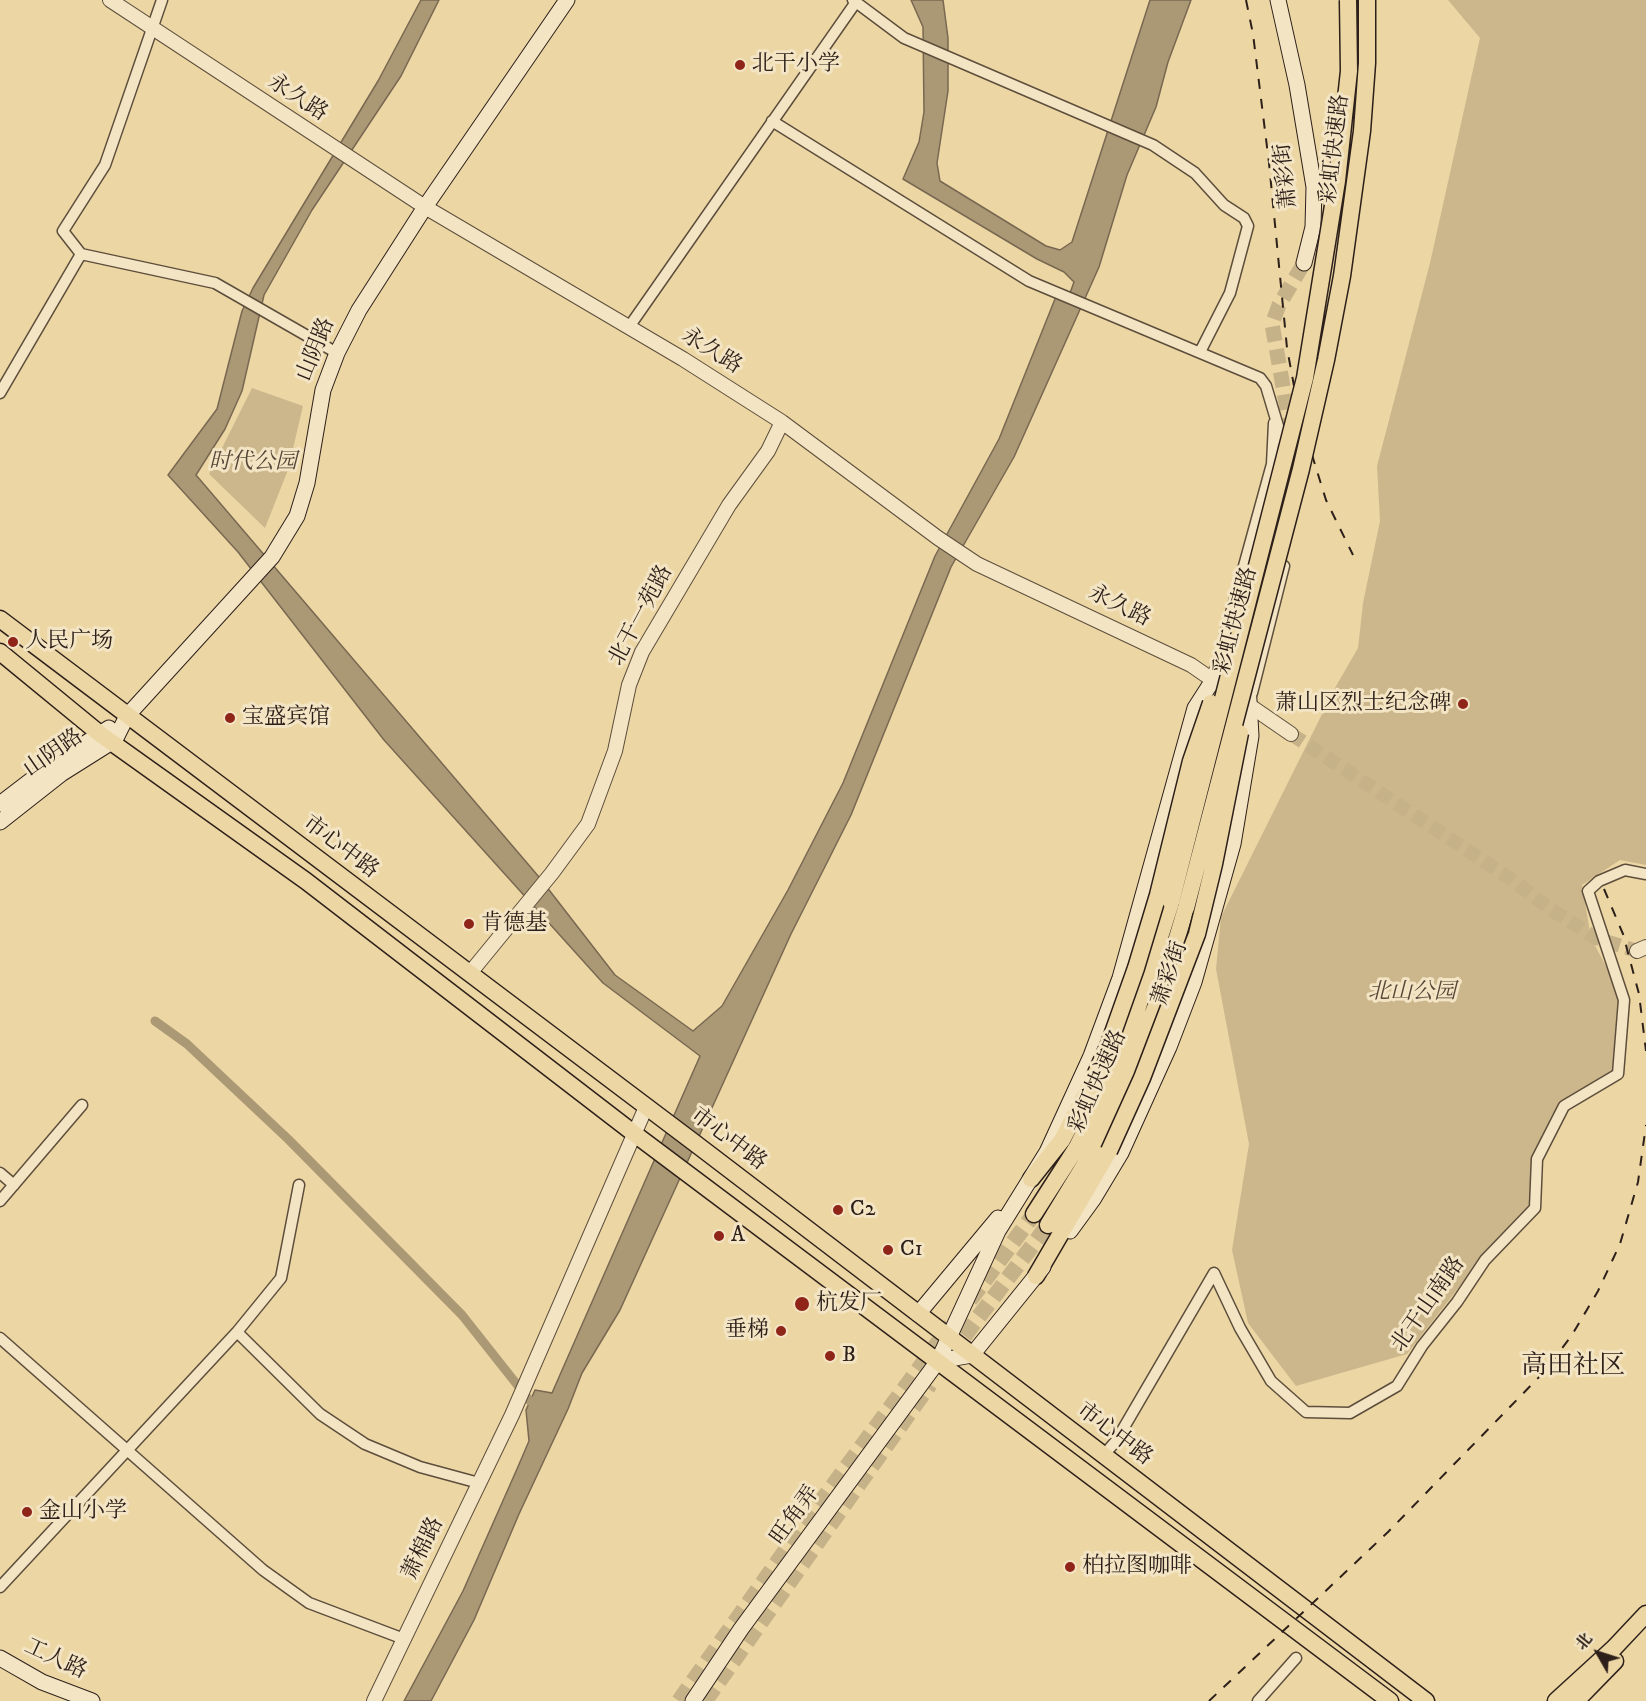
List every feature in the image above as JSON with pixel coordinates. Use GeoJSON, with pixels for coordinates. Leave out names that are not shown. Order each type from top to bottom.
{"type":"FeatureCollection","features":[{"type":"Feature","properties":{"kind":"main road","name":"山阴路"},"geometry":{"type":"LineString","coordinates":[[0,822],[106,738],[250,584],[273,556],[297,516],[308,483],[323,390],[337,352],[359,310],[424,207],[567,0]]}},
{"type":"Feature","properties":{"kind":"main road","name":"萧彩街"},"geometry":{"type":"LineString","coordinates":[[1278,0],[1297,85],[1314,187],[1314,213],[1309,241],[1301,262]]}},
{"type":"Feature","properties":{"kind":"main road","name":"彩虹快速路"},"geometry":{"type":"LineString","coordinates":[[1048,1225],[1087,1161],[1125,1086],[1162,987],[1178,905],[1246,606],[1295,422],[1331,232],[1348,71],[1348,0]]}},
{"type":"Feature","properties":{"kind":"main road","name":"彩虹快速路"},"geometry":{"type":"LineString","coordinates":[[1034,1214],[1077,1146],[1110,1080],[1178,905],[1263,611],[1315,409],[1342,276],[1364,107],[1367,0]]}},
{"type":"Feature","properties":{"kind":"main road"},"geometry":{"type":"LineString","coordinates":[[939,1361],[951,1339],[998,1231],[1047,1152],[1092,1056],[1116,989],[1195,708],[1213,680],[1236,624],[1272,493]]}},
{"type":"Feature","properties":{"kind":"main road","name":"萧彩街"},"geometry":{"type":"LineString","coordinates":[[972,1355],[1036,1276],[1094,1197],[1121,1152],[1169,1047],[1213,921],[1233,844],[1251,736],[1247,689],[1288,497]]}},
{"type":"Feature","properties":{"kind":"main road"},"geometry":{"type":"LineString","coordinates":[[918,1314],[1062,1140],[1093,1080],[1109,1044],[1136,968],[1158,895],[1191,761],[1246,606]]}},
{"type":"Feature","properties":{"kind":"main road"},"geometry":{"type":"LineString","coordinates":[[1036,1276],[1109,1151],[1142,1078],[1197,934],[1214,864],[1263,611]]}},
{"type":"Feature","properties":{"kind":"main road","name":"市心中路"},"geometry":{"type":"LineString","coordinates":[[0,619],[666,1121],[1426,1701]]}},
{"type":"Feature","properties":{"kind":"main road","name":"市心中路"},"geometry":{"type":"LineString","coordinates":[[0,652],[106,738],[306,881],[687,1174],[1390,1701]]}},
{"type":"Feature","properties":{"kind":"main road","name":"山阴路"},"geometry":{"type":"LineString","coordinates":[[0,804],[47,768],[106,738]]}},
{"type":"Feature","properties":{"kind":"main road"},"geometry":{"type":"LineString","coordinates":[[939,1361],[972,1355]]}},
{"type":"Feature","properties":{"kind":"main road","name":"旺角弄"},"geometry":{"type":"LineString","coordinates":[[693,1701],[741,1629],[939,1361]]}},
{"type":"Feature","properties":{"kind":"main road"},"geometry":{"type":"LineString","coordinates":[[1556,1701],[1614,1648],[1646,1614]]}},
{"type":"Feature","properties":{"kind":"main road"},"geometry":{"type":"LineString","coordinates":[[1576,1701],[1646,1628]]}},
{"type":"Feature","properties":{"kind":"main road","name":"工人路"},"geometry":{"type":"LineString","coordinates":[[0,1658],[42,1682],[92,1701]]}},
{"type":"Feature","properties":{"kind":"street","name":"永久路"},"geometry":{"type":"LineString","coordinates":[[110,0],[424,207],[629,327],[782,422],[976,564],[1191,665],[1291,734]]}},
{"type":"Feature","properties":{"kind":"street"},"geometry":{"type":"LineString","coordinates":[[162,0],[150,27],[105,165],[63,231],[81,254],[214,283],[239,294],[337,352]]}},
{"type":"Feature","properties":{"kind":"street"},"geometry":{"type":"LineString","coordinates":[[629,327],[855,1],[904,38],[1153,145],[1195,173],[1224,205],[1244,218],[1248,226],[1230,293],[1200,351]]}},
{"type":"Feature","properties":{"kind":"street"},"geometry":{"type":"LineString","coordinates":[[772,122],[1029,281],[1260,378],[1266,386],[1293,475],[1296,510],[1248,705]]}},
{"type":"Feature","properties":{"kind":"street"},"geometry":{"type":"LineString","coordinates":[[0,393],[81,254]]}},
{"type":"Feature","properties":{"kind":"street"},"geometry":{"type":"LineString","coordinates":[[1213,680],[1272,464],[1273,411]]}},
{"type":"Feature","properties":{"kind":"street","name":"北干一苑路"},"geometry":{"type":"LineString","coordinates":[[470,973],[552,873],[588,824],[615,751],[629,685],[642,652],[729,505],[768,451],[782,422]]}},
{"type":"Feature","properties":{"kind":"street","name":"北干山南路"},"geometry":{"type":"LineString","coordinates":[[1103,1456],[1116,1442],[1214,1273],[1239,1328],[1271,1381],[1306,1412],[1350,1413],[1397,1386],[1422,1346],[1457,1302],[1485,1260],[1535,1208],[1537,1159],[1564,1106],[1618,1074],[1624,1000],[1588,891],[1599,881],[1625,870],[1646,874]]}},
{"type":"Feature","properties":{"kind":"street"},"geometry":{"type":"LineString","coordinates":[[0,1201],[82,1105]]}},
{"type":"Feature","properties":{"kind":"street"},"geometry":{"type":"LineString","coordinates":[[636,1135],[646,1107]]}},
{"type":"Feature","properties":{"kind":"street","name":"萧棉路"},"geometry":{"type":"LineString","coordinates":[[374,1701],[512,1415],[636,1135]]}},
{"type":"Feature","properties":{"kind":"street"},"geometry":{"type":"LineString","coordinates":[[0,1173],[14,1185]]}},
{"type":"Feature","properties":{"kind":"street"},"geometry":{"type":"LineString","coordinates":[[0,1587],[237,1332],[281,1278],[299,1185]]}},
{"type":"Feature","properties":{"kind":"street"},"geometry":{"type":"LineString","coordinates":[[237,1332],[320,1414],[365,1444],[420,1467],[479,1483]]}},
{"type":"Feature","properties":{"kind":"street"},"geometry":{"type":"LineString","coordinates":[[0,1338],[263,1570],[309,1603],[404,1639]]}},
{"type":"Feature","properties":{"kind":"street"},"geometry":{"type":"LineString","coordinates":[[1258,1701],[1296,1658]]}},
{"type":"Feature","properties":{"kind":"green space","name":"北山公园"},"geometry":{"type":"Polygon","coordinates":[[[1448,0],[1646,0],[1646,865],[1620,860],[1582,885],[1591,938],[1624,1000],[1618,1074],[1564,1106],[1537,1159],[1535,1208],[1463,1282],[1407,1354],[1296,1386],[1248,1323],[1232,1250],[1249,1144],[1216,969],[1221,917],[1336,686],[1358,648],[1363,603],[1380,521],[1377,466],[1430,263],[1480,38],[1448,0]]]}},
{"type":"Feature","properties":{"kind":"green space","name":"时代公园"},"geometry":{"type":"Polygon","coordinates":[[[252,388],[303,406],[288,470],[265,528],[209,474],[252,388]]]}},
{"type":"Feature","properties":{"kind":"shaded area"},"geometry":{"type":"Polygon","coordinates":[[[421,0],[439,0],[401,76],[312,210],[264,295],[242,391],[225,429],[196,475],[539,877],[615,975],[693,1031],[722,1006],[788,890],[843,783],[935,556],[999,439],[1057,294],[1070,293],[1074,282],[1064,272],[1037,259],[903,179],[919,142],[924,112],[923,27],[911,0],[943,0],[948,38],[948,91],[937,163],[940,181],[1046,246],[1060,250],[1072,242],[1150,0],[1191,0],[1168,62],[1156,107],[1127,175],[1099,267],[1014,457],[951,567],[851,815],[791,934],[620,1310],[582,1373],[474,1620],[431,1701],[404,1701],[463,1591],[529,1441],[526,1410],[535,1390],[552,1393],[700,1056],[603,983],[384,740],[238,552],[168,475],[217,409],[242,311],[253,288],[378,81],[421,0]]]}},
{"type":"Feature","properties":{"kind":"waterway"},"geometry":{"type":"LineString","coordinates":[[155,1021],[187,1044],[288,1139],[462,1315],[530,1401]]}},
{"type":"Feature","properties":{"kind":"tunnel"},"geometry":{"type":"LineString","coordinates":[[1291,432],[1272,324],[1279,305],[1304,263]]}},
{"type":"Feature","properties":{"kind":"tunnel"},"geometry":{"type":"LineString","coordinates":[[1291,734],[1596,938],[1637,951]]}},
{"type":"Feature","properties":{"kind":"tunnel"},"geometry":{"type":"LineString","coordinates":[[970,1300],[1034,1214]]}},
{"type":"Feature","properties":{"kind":"tunnel"},"geometry":{"type":"LineString","coordinates":[[950,1355],[1048,1225]]}},
{"type":"Feature","properties":{"kind":"tunnel"},"geometry":{"type":"LineString","coordinates":[[679,1701],[795,1537],[951,1325]]}},
{"type":"Feature","properties":{"kind":"tunnel"},"geometry":{"type":"LineString","coordinates":[[705,1701],[930,1384]]}},
{"type":"Feature","properties":{"kind":"railway"},"geometry":{"type":"LineString","coordinates":[[1246,0],[1253,34],[1269,163],[1287,348],[1299,413],[1326,500],[1353,555]]}},
{"type":"Feature","properties":{"kind":"railway"},"geometry":{"type":"LineString","coordinates":[[1604,889],[1623,934],[1639,994],[1646,1051]]}},
{"type":"Feature","properties":{"kind":"railway"},"geometry":{"type":"LineString","coordinates":[[1209,1701],[1388,1532],[1544,1372],[1572,1335],[1598,1291],[1620,1244],[1638,1182],[1646,1125]]}},
{"type":"Feature","properties":{"kind":"place","name":"北干小学"},"geometry":{"type":"Point","coordinates":[740,65]}},
{"type":"Feature","properties":{"kind":"place","name":"人民广场"},"geometry":{"type":"Point","coordinates":[13,642]}},
{"type":"Feature","properties":{"kind":"place","name":"萧山区烈士纪念碑"},"geometry":{"type":"Point","coordinates":[1463,704]}},
{"type":"Feature","properties":{"kind":"place","name":"宝盛宾馆"},"geometry":{"type":"Point","coordinates":[230,718]}},
{"type":"Feature","properties":{"kind":"place","name":"肯德基"},"geometry":{"type":"Point","coordinates":[469,924]}},
{"type":"Feature","properties":{"kind":"place","name":"C2"},"geometry":{"type":"Point","coordinates":[838,1210]}},
{"type":"Feature","properties":{"kind":"place","name":"A"},"geometry":{"type":"Point","coordinates":[719,1236]}},
{"type":"Feature","properties":{"kind":"place","name":"C1"},"geometry":{"type":"Point","coordinates":[888,1250]}},
{"type":"Feature","properties":{"kind":"place","name":"杭发厂"},"geometry":{"type":"Point","coordinates":[802,1304]}},
{"type":"Feature","properties":{"kind":"place","name":"垂梯"},"geometry":{"type":"Point","coordinates":[781,1331]}},
{"type":"Feature","properties":{"kind":"place","name":"B"},"geometry":{"type":"Point","coordinates":[830,1356]}},
{"type":"Feature","properties":{"kind":"place","name":"金山小学"},"geometry":{"type":"Point","coordinates":[27,1512]}},
{"type":"Feature","properties":{"kind":"place","name":"柏拉图咖啡"},"geometry":{"type":"Point","coordinates":[1070,1567]}},
{"type":"Feature","properties":{"kind":"district","name":"高田社区"},"geometry":{"type":"Point","coordinates":[1573,1368]}}]}
